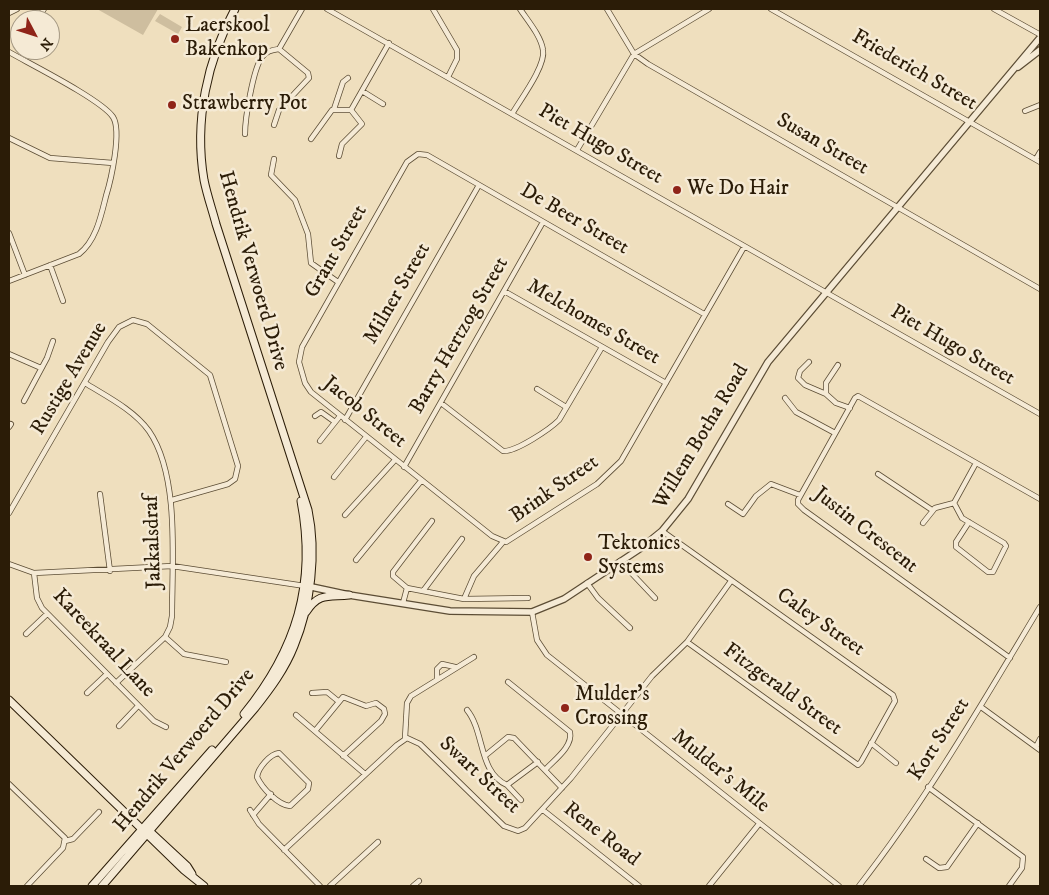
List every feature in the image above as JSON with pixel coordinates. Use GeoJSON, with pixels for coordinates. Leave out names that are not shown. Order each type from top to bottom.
{"type":"FeatureCollection","features":[{"type":"Feature","properties":{"kind":"main road","name":"Hendrik Verwoerd Drive"},"geometry":{"type":"LineString","coordinates":[[92,886],[255,708],[272,686],[294,647],[303,616],[307,586],[310,519],[216,224],[205,180],[201,135],[204,101],[219,43],[235,9]]}},
{"type":"Feature","properties":{"kind":"main road","name":"Hendrik Verwoerd Drive"},"geometry":{"type":"LineString","coordinates":[[102,886],[145,830],[234,726],[267,684],[280,663],[296,628],[307,586]]}},
{"type":"Feature","properties":{"kind":"main road"},"geometry":{"type":"LineString","coordinates":[[303,616],[317,599],[349,595]]}},
{"type":"Feature","properties":{"kind":"main road"},"geometry":{"type":"LineString","coordinates":[[9,700],[145,830],[187,866],[192,875],[204,886]]}},
{"type":"Feature","properties":{"kind":"street"},"geometry":{"type":"LineString","coordinates":[[9,13],[17,9]]}},
{"type":"Feature","properties":{"kind":"street"},"geometry":{"type":"LineString","coordinates":[[245,134],[249,104],[259,62],[265,54],[280,49],[302,9]]}},
{"type":"Feature","properties":{"kind":"street","name":"Piet Hugo Street"},"geometry":{"type":"LineString","coordinates":[[327,9],[1040,414]]}},
{"type":"Feature","properties":{"kind":"street"},"geometry":{"type":"LineString","coordinates":[[433,9],[457,50],[457,58],[448,77]]}},
{"type":"Feature","properties":{"kind":"street"},"geometry":{"type":"LineString","coordinates":[[512,114],[540,66],[544,54],[541,43],[520,9]]}},
{"type":"Feature","properties":{"kind":"street","name":"Susan Street"},"geometry":{"type":"LineString","coordinates":[[607,9],[634,54],[896,208],[1040,289]]}},
{"type":"Feature","properties":{"kind":"street"},"geometry":{"type":"LineString","coordinates":[[577,150],[634,54],[708,9]]}},
{"type":"Feature","properties":{"kind":"street","name":"Friederich Street"},"geometry":{"type":"LineString","coordinates":[[771,9],[1038,160]]}},
{"type":"Feature","properties":{"kind":"street"},"geometry":{"type":"LineString","coordinates":[[994,9],[1040,36]]}},
{"type":"Feature","properties":{"kind":"street","name":"Willem Botha Road"},"geometry":{"type":"LineString","coordinates":[[307,586],[349,595],[472,613],[532,612],[564,599],[662,531],[696,486],[766,363],[1040,36]]}},
{"type":"Feature","properties":{"kind":"street"},"geometry":{"type":"LineString","coordinates":[[350,110],[389,43]]}},
{"type":"Feature","properties":{"kind":"street"},"geometry":{"type":"LineString","coordinates":[[274,125],[279,110],[309,78],[308,73],[280,49]]}},
{"type":"Feature","properties":{"kind":"street","name":"Willem Botha Road"},"geometry":{"type":"LineString","coordinates":[[1014,69],[1032,58],[1040,50]]}},
{"type":"Feature","properties":{"kind":"street"},"geometry":{"type":"LineString","coordinates":[[9,281],[79,254],[89,243],[101,215],[113,163],[116,132],[113,117],[100,104],[23,60]]}},
{"type":"Feature","properties":{"kind":"street"},"geometry":{"type":"LineString","coordinates":[[334,109],[343,82],[348,78]]}},
{"type":"Feature","properties":{"kind":"street"},"geometry":{"type":"LineString","coordinates":[[362,91],[383,104]]}},
{"type":"Feature","properties":{"kind":"street"},"geometry":{"type":"LineString","coordinates":[[1025,111],[1040,105]]}},
{"type":"Feature","properties":{"kind":"street"},"geometry":{"type":"LineString","coordinates":[[311,139],[329,112],[334,109],[350,110],[362,124],[341,146],[339,156]]}},
{"type":"Feature","properties":{"kind":"street"},"geometry":{"type":"LineString","coordinates":[[9,138],[50,158],[113,163]]}},
{"type":"Feature","properties":{"kind":"street"},"geometry":{"type":"LineString","coordinates":[[1038,160],[1040,152]]}},
{"type":"Feature","properties":{"kind":"street","name":"Grant Street"},"geometry":{"type":"LineString","coordinates":[[305,383],[299,362],[300,352],[407,162],[414,155],[427,155]]}},
{"type":"Feature","properties":{"kind":"street","name":"De Beer Street"},"geometry":{"type":"LineString","coordinates":[[427,155],[704,314]]}},
{"type":"Feature","properties":{"kind":"street"},"geometry":{"type":"LineString","coordinates":[[274,159],[271,175],[295,200],[309,237],[311,263],[338,282]]}},
{"type":"Feature","properties":{"kind":"street","name":"Milner Street"},"geometry":{"type":"LineString","coordinates":[[345,420],[479,184]]}},
{"type":"Feature","properties":{"kind":"street","name":"Barry Hertzog Street"},"geometry":{"type":"LineString","coordinates":[[404,467],[544,222]]}},
{"type":"Feature","properties":{"kind":"street"},"geometry":{"type":"LineString","coordinates":[[9,233],[25,275]]}},
{"type":"Feature","properties":{"kind":"street","name":"Brink Street"},"geometry":{"type":"LineString","coordinates":[[404,467],[492,536],[503,542],[510,541],[597,484],[609,474],[626,453],[744,247]]}},
{"type":"Feature","properties":{"kind":"street"},"geometry":{"type":"LineString","coordinates":[[50,265],[63,301]]}},
{"type":"Feature","properties":{"kind":"street","name":"Melchomes Street"},"geometry":{"type":"LineString","coordinates":[[504,290],[666,383]]}},
{"type":"Feature","properties":{"kind":"street","name":"Rustige Avenue"},"geometry":{"type":"LineString","coordinates":[[9,514],[114,334],[124,323],[133,320],[140,320],[151,326],[210,375],[237,460],[238,471],[235,478],[228,484],[172,500]]}},
{"type":"Feature","properties":{"kind":"street"},"geometry":{"type":"LineString","coordinates":[[24,400],[54,340]]}},
{"type":"Feature","properties":{"kind":"street"},"geometry":{"type":"LineString","coordinates":[[441,403],[506,451],[515,448],[552,426],[566,407],[602,347]]}},
{"type":"Feature","properties":{"kind":"street"},"geometry":{"type":"LineString","coordinates":[[9,354],[41,368]]}},
{"type":"Feature","properties":{"kind":"street"},"geometry":{"type":"LineString","coordinates":[[809,362],[800,371],[798,378],[805,385],[826,394],[836,403],[850,408],[855,398],[860,396],[1040,499]]}},
{"type":"Feature","properties":{"kind":"street"},"geometry":{"type":"LineString","coordinates":[[826,394],[826,383],[838,365]]}},
{"type":"Feature","properties":{"kind":"street","name":"Jakkalsdraf"},"geometry":{"type":"LineString","coordinates":[[84,383],[110,398],[148,430],[161,460],[172,500],[172,616],[170,627],[165,637],[116,684]]}},
{"type":"Feature","properties":{"kind":"street","name":"Jacob Street"},"geometry":{"type":"LineString","coordinates":[[305,383],[311,392],[404,467]]}},
{"type":"Feature","properties":{"kind":"street"},"geometry":{"type":"LineString","coordinates":[[537,390],[566,407]]}},
{"type":"Feature","properties":{"kind":"street"},"geometry":{"type":"LineString","coordinates":[[785,398],[796,412],[835,433]]}},
{"type":"Feature","properties":{"kind":"street","name":"Justin Crescent"},"geometry":{"type":"LineString","coordinates":[[850,408],[800,494],[798,504],[1010,658]]}},
{"type":"Feature","properties":{"kind":"street"},"geometry":{"type":"LineString","coordinates":[[315,416],[321,412],[334,422]]}},
{"type":"Feature","properties":{"kind":"street"},"geometry":{"type":"LineString","coordinates":[[320,441],[340,416]]}},
{"type":"Feature","properties":{"kind":"street"},"geometry":{"type":"LineString","coordinates":[[334,477],[366,437]]}},
{"type":"Feature","properties":{"kind":"street"},"geometry":{"type":"LineString","coordinates":[[345,516],[394,460]]}},
{"type":"Feature","properties":{"kind":"street"},"geometry":{"type":"LineString","coordinates":[[923,523],[932,510],[954,503],[976,463]]}},
{"type":"Feature","properties":{"kind":"street"},"geometry":{"type":"LineString","coordinates":[[878,474],[932,510]]}},
{"type":"Feature","properties":{"kind":"street"},"geometry":{"type":"LineString","coordinates":[[356,560],[421,481]]}},
{"type":"Feature","properties":{"kind":"street"},"geometry":{"type":"LineString","coordinates":[[728,504],[743,514],[756,496],[771,484],[800,494]]}},
{"type":"Feature","properties":{"kind":"street"},"geometry":{"type":"LineString","coordinates":[[100,494],[110,571]]}},
{"type":"Feature","properties":{"kind":"street"},"geometry":{"type":"LineString","coordinates":[[954,503],[958,514],[1006,546],[990,573],[956,547],[956,542],[969,522]]}},
{"type":"Feature","properties":{"kind":"street"},"geometry":{"type":"LineString","coordinates":[[432,521],[393,572],[392,576],[407,588],[464,599],[528,598]]}},
{"type":"Feature","properties":{"kind":"street","name":"Caley Street"},"geometry":{"type":"LineString","coordinates":[[662,531],[894,696],[894,704],[859,765]]}},
{"type":"Feature","properties":{"kind":"street"},"geometry":{"type":"LineString","coordinates":[[423,591],[462,539]]}},
{"type":"Feature","properties":{"kind":"street"},"geometry":{"type":"LineString","coordinates":[[464,599],[474,576],[503,542]]}},
{"type":"Feature","properties":{"kind":"street"},"geometry":{"type":"LineString","coordinates":[[620,561],[655,598]]}},
{"type":"Feature","properties":{"kind":"street"},"geometry":{"type":"LineString","coordinates":[[9,564],[34,573],[110,571],[172,566],[307,586]]}},
{"type":"Feature","properties":{"kind":"street","name":"Kareekraal Lane"},"geometry":{"type":"LineString","coordinates":[[34,573],[37,598],[47,614],[138,706],[154,721],[166,727]]}},
{"type":"Feature","properties":{"kind":"street","name":"Swart Street"},"geometry":{"type":"LineString","coordinates":[[284,850],[405,738],[420,744],[506,828],[520,831],[543,810],[562,788],[652,676],[687,642],[731,581]]}},
{"type":"Feature","properties":{"kind":"street"},"geometry":{"type":"LineString","coordinates":[[587,583],[598,598],[630,628]]}},
{"type":"Feature","properties":{"kind":"street"},"geometry":{"type":"LineString","coordinates":[[403,603],[407,588]]}},
{"type":"Feature","properties":{"kind":"street","name":"Kort Street"},"geometry":{"type":"LineString","coordinates":[[859,886],[893,842],[981,707],[1040,607]]}},
{"type":"Feature","properties":{"kind":"street","name":"Mulder's Mile"},"geometry":{"type":"LineString","coordinates":[[532,612],[535,633],[543,650],[759,824],[840,886]]}},
{"type":"Feature","properties":{"kind":"street"},"geometry":{"type":"LineString","coordinates":[[26,634],[47,614]]}},
{"type":"Feature","properties":{"kind":"street"},"geometry":{"type":"LineString","coordinates":[[165,637],[187,655],[226,662]]}},
{"type":"Feature","properties":{"kind":"street","name":"Fitzgerald Street"},"geometry":{"type":"LineString","coordinates":[[687,642],[859,765]]}},
{"type":"Feature","properties":{"kind":"street"},"geometry":{"type":"LineString","coordinates":[[405,738],[408,700],[436,678],[474,657]]}},
{"type":"Feature","properties":{"kind":"street"},"geometry":{"type":"LineString","coordinates":[[436,678],[437,669],[442,664],[456,667]]}},
{"type":"Feature","properties":{"kind":"street"},"geometry":{"type":"LineString","coordinates":[[88,694],[107,674]]}},
{"type":"Feature","properties":{"kind":"street"},"geometry":{"type":"LineString","coordinates":[[508,682],[570,732],[571,740],[568,745],[545,770]]}},
{"type":"Feature","properties":{"kind":"street"},"geometry":{"type":"LineString","coordinates":[[312,693],[327,692],[338,702]]}},
{"type":"Feature","properties":{"kind":"street"},"geometry":{"type":"LineString","coordinates":[[315,731],[343,697],[366,706],[376,703],[385,712],[381,720],[343,756]]}},
{"type":"Feature","properties":{"kind":"street"},"geometry":{"type":"LineString","coordinates":[[119,726],[138,706]]}},
{"type":"Feature","properties":{"kind":"street"},"geometry":{"type":"LineString","coordinates":[[981,707],[1038,748],[1040,739]]}},
{"type":"Feature","properties":{"kind":"street"},"geometry":{"type":"LineString","coordinates":[[467,710],[473,719],[488,766],[501,782],[507,785],[521,800]]}},
{"type":"Feature","properties":{"kind":"street"},"geometry":{"type":"LineString","coordinates":[[296,715],[365,774]]}},
{"type":"Feature","properties":{"kind":"street"},"geometry":{"type":"LineString","coordinates":[[486,755],[511,737],[522,743],[562,788]]}},
{"type":"Feature","properties":{"kind":"street"},"geometry":{"type":"LineString","coordinates":[[871,743],[896,763]]}},
{"type":"Feature","properties":{"kind":"street"},"geometry":{"type":"LineString","coordinates":[[279,753],[306,778],[310,785],[302,796],[290,806],[283,804],[271,794],[258,780],[257,772],[273,754],[279,753]]}},
{"type":"Feature","properties":{"kind":"street"},"geometry":{"type":"LineString","coordinates":[[507,785],[538,762]]}},
{"type":"Feature","properties":{"kind":"street"},"geometry":{"type":"LineString","coordinates":[[9,784],[63,834],[65,841],[63,848],[27,886]]}},
{"type":"Feature","properties":{"kind":"street"},"geometry":{"type":"LineString","coordinates":[[928,787],[1024,858],[1022,868],[1010,886]]}},
{"type":"Feature","properties":{"kind":"street"},"geometry":{"type":"LineString","coordinates":[[252,815],[271,794]]}},
{"type":"Feature","properties":{"kind":"street"},"geometry":{"type":"LineString","coordinates":[[250,810],[252,815],[284,850],[320,886]]}},
{"type":"Feature","properties":{"kind":"street","name":"Rene Road"},"geometry":{"type":"LineString","coordinates":[[543,810],[639,886]]}},
{"type":"Feature","properties":{"kind":"street"},"geometry":{"type":"LineString","coordinates":[[65,841],[72,839],[98,812]]}},
{"type":"Feature","properties":{"kind":"street"},"geometry":{"type":"LineString","coordinates":[[926,859],[939,868],[947,867],[978,823]]}},
{"type":"Feature","properties":{"kind":"street"},"geometry":{"type":"LineString","coordinates":[[709,886],[759,824]]}},
{"type":"Feature","properties":{"kind":"street"},"geometry":{"type":"LineString","coordinates":[[330,886],[378,842]]}},
{"type":"Feature","properties":{"kind":"street"},"geometry":{"type":"LineString","coordinates":[[413,886],[419,880]]}},
{"type":"Feature","properties":{"kind":"shaded area"},"geometry":{"type":"Polygon","coordinates":[[[97,9],[158,9],[143,35],[97,9]]]}},
{"type":"Feature","properties":{"kind":"shaded area"},"geometry":{"type":"Polygon","coordinates":[[[160,14],[182,27],[178,34],[155,21],[160,14]]]}},
{"type":"Feature","properties":{"kind":"place","name":"Laerskool Bakenkop"},"geometry":{"type":"Point","coordinates":[175,39]}},
{"type":"Feature","properties":{"kind":"place","name":"Strawberry Pot"},"geometry":{"type":"Point","coordinates":[172,105]}},
{"type":"Feature","properties":{"kind":"place","name":"We Do Hair"},"geometry":{"type":"Point","coordinates":[677,190]}},
{"type":"Feature","properties":{"kind":"place","name":"Tektonics Systems"},"geometry":{"type":"Point","coordinates":[588,557]}},
{"type":"Feature","properties":{"kind":"place","name":"Mulder's Crossing"},"geometry":{"type":"Point","coordinates":[565,708]}}]}
